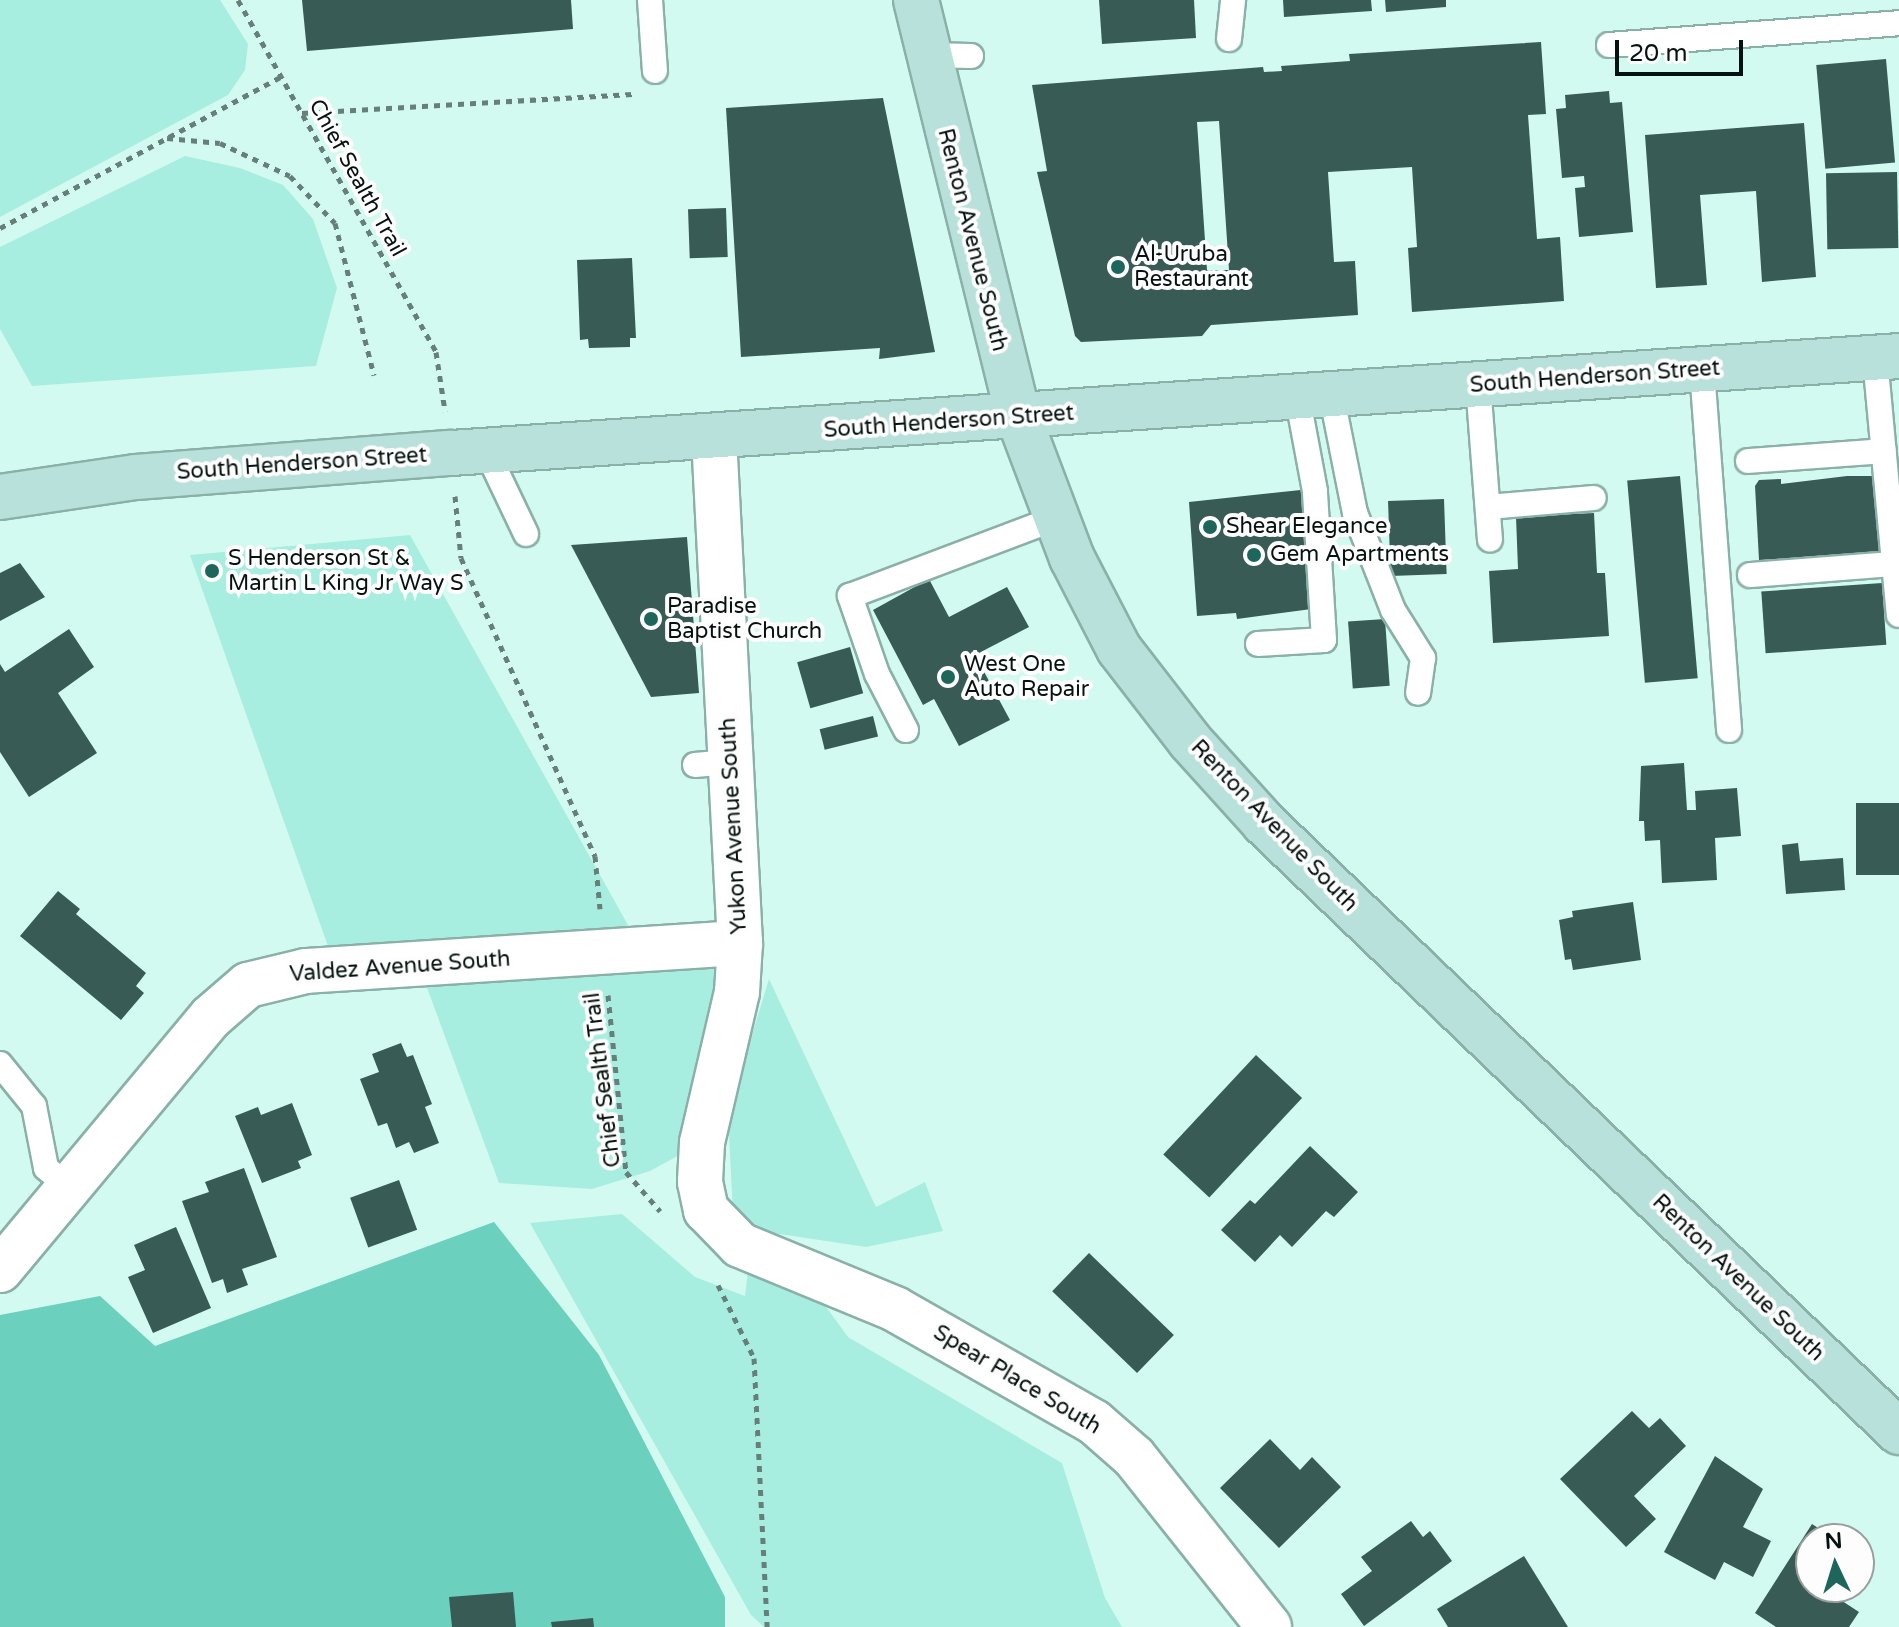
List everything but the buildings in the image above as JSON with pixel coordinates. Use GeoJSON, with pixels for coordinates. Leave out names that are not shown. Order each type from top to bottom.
{"type":"FeatureCollection","features":[{"type":"Feature","properties":{"kind":"main road","name":"Renton Avenue South"},"geometry":{"type":"LineString","coordinates":[[916,0],[926,55],[1019,418],[1056,518],[1119,649],[1190,741],[1264,823],[1899,1432]]}},
{"type":"Feature","properties":{"kind":"main road","name":"South Henderson Street"},"geometry":{"type":"LineString","coordinates":[[8,491],[136,477],[486,450],[1019,418],[1314,394],[1887,357]]}},
{"type":"Feature","properties":{"kind":"street","name":"Yukon Avenue South"},"geometry":{"type":"LineString","coordinates":[[706,1210],[700,1182],[702,1143],[737,992],[740,943],[713,764],[714,437]]}},
{"type":"Feature","properties":{"kind":"street","name":"Valdez Avenue South"},"geometry":{"type":"LineString","coordinates":[[0,1270],[211,1017],[248,985],[306,971],[740,943]]}},
{"type":"Feature","properties":{"kind":"street","name":"Spear Place South"},"geometry":{"type":"LineString","coordinates":[[706,1210],[740,1245],[895,1309],[1094,1422],[1134,1457],[1269,1627]]}},
{"type":"Feature","properties":{"kind":"lane"},"geometry":{"type":"LineString","coordinates":[[650,0],[655,71]]}},
{"type":"Feature","properties":{"kind":"lane"},"geometry":{"type":"LineString","coordinates":[[1229,39],[1233,0]]}},
{"type":"Feature","properties":{"kind":"lane"},"geometry":{"type":"LineString","coordinates":[[1609,45],[1899,23]]}},
{"type":"Feature","properties":{"kind":"lane"},"geometry":{"type":"LineString","coordinates":[[926,55],[971,56]]}},
{"type":"Feature","properties":{"kind":"lane"},"geometry":{"type":"LineString","coordinates":[[1887,357],[1884,451],[1899,615]]}},
{"type":"Feature","properties":{"kind":"lane"},"geometry":{"type":"LineString","coordinates":[[1702,370],[1729,730]]}},
{"type":"Feature","properties":{"kind":"lane"},"geometry":{"type":"LineString","coordinates":[[1478,384],[1490,540]]}},
{"type":"Feature","properties":{"kind":"lane"},"geometry":{"type":"LineString","coordinates":[[1258,644],[1324,640],[1315,491],[1314,394]]}},
{"type":"Feature","properties":{"kind":"lane"},"geometry":{"type":"LineString","coordinates":[[1314,394],[1393,610],[1423,658],[1418,693]]}},
{"type":"Feature","properties":{"kind":"lane"},"geometry":{"type":"LineString","coordinates":[[486,450],[526,534]]}},
{"type":"Feature","properties":{"kind":"lane"},"geometry":{"type":"LineString","coordinates":[[1748,461],[1884,451]]}},
{"type":"Feature","properties":{"kind":"lane"},"geometry":{"type":"LineString","coordinates":[[1488,507],[1594,498]]}},
{"type":"Feature","properties":{"kind":"lane"},"geometry":{"type":"LineString","coordinates":[[906,730],[877,674],[850,596],[1056,518]]}},
{"type":"Feature","properties":{"kind":"lane"},"geometry":{"type":"LineString","coordinates":[[1750,575],[1894,564]]}},
{"type":"Feature","properties":{"kind":"lane"},"geometry":{"type":"LineString","coordinates":[[0,1064],[34,1106],[46,1168],[69,1187]]}},
{"type":"Feature","properties":{"kind":"path","name":"Chief Sealth Trail"},"geometry":{"type":"LineString","coordinates":[[238,0],[436,352],[440,375]]}},
{"type":"Feature","properties":{"kind":"path"},"geometry":{"type":"LineString","coordinates":[[302,113],[656,93],[655,71]]}},
{"type":"Feature","properties":{"kind":"path"},"geometry":{"type":"LineString","coordinates":[[0,228],[281,77]]}},
{"type":"Feature","properties":{"kind":"path"},"geometry":{"type":"LineString","coordinates":[[167,138],[220,143],[290,176],[335,223],[374,375]]}},
{"type":"Feature","properties":{"kind":"path","name":"Chief Sealth Trail"},"geometry":{"type":"LineString","coordinates":[[457,519],[461,558],[595,856],[626,1172],[664,1215]]}},
{"type":"Feature","properties":{"kind":"path"},"geometry":{"type":"LineString","coordinates":[[717,1282],[754,1358],[767,1627]]}},
{"type":"Feature","properties":{"kind":"green space"},"geometry":{"type":"Polygon","coordinates":[[[0,0],[220,0],[248,44],[245,70],[228,95],[0,217],[0,0]]]}},
{"type":"Feature","properties":{"kind":"green space"},"geometry":{"type":"Polygon","coordinates":[[[185,156],[240,168],[283,185],[313,219],[337,288],[316,366],[32,386],[0,329],[0,247],[185,156]]]}},
{"type":"Feature","properties":{"kind":"green space"},"geometry":{"type":"Polygon","coordinates":[[[410,535],[633,934],[330,952],[190,555],[410,535]]]}},
{"type":"Feature","properties":{"kind":"green space"},"geometry":{"type":"Polygon","coordinates":[[[713,965],[719,998],[683,1153],[650,1171],[592,1189],[499,1183],[426,985],[713,965]]]}},
{"type":"Feature","properties":{"kind":"green space"},"geometry":{"type":"Polygon","coordinates":[[[769,979],[876,1207],[925,1182],[943,1231],[866,1247],[766,1232],[733,1214],[728,1114],[769,979]]]}},
{"type":"Feature","properties":{"kind":"green space"},"geometry":{"type":"Polygon","coordinates":[[[622,1214],[695,1277],[745,1296],[748,1270],[808,1282],[848,1337],[1062,1463],[1105,1598],[1122,1627],[764,1627],[751,1615],[530,1223],[622,1214]]]}},
{"type":"Feature","properties":{"kind":"green space"},"geometry":{"type":"Polygon","coordinates":[[[494,1222],[599,1355],[725,1597],[725,1627],[0,1627],[0,1315],[100,1296],[155,1346],[494,1222]]]}},
{"type":"Feature","properties":{"kind":"place","name":"Al-Uruba Restaurant"},"geometry":{"type":"Point","coordinates":[1118,267]}},
{"type":"Feature","properties":{"kind":"place","name":"Shear Elegance"},"geometry":{"type":"Point","coordinates":[1210,527]}},
{"type":"Feature","properties":{"kind":"place","name":"Gem Apartments"},"geometry":{"type":"Point","coordinates":[1254,555]}},
{"type":"Feature","properties":{"kind":"place","name":"S Henderson St & Martin L King Jr Way S"},"geometry":{"type":"Point","coordinates":[212,571]}},
{"type":"Feature","properties":{"kind":"place","name":"Paradise Baptist Church"},"geometry":{"type":"Point","coordinates":[651,619]}},
{"type":"Feature","properties":{"kind":"place","name":"West One Auto Repair"},"geometry":{"type":"Point","coordinates":[948,677]}}]}
